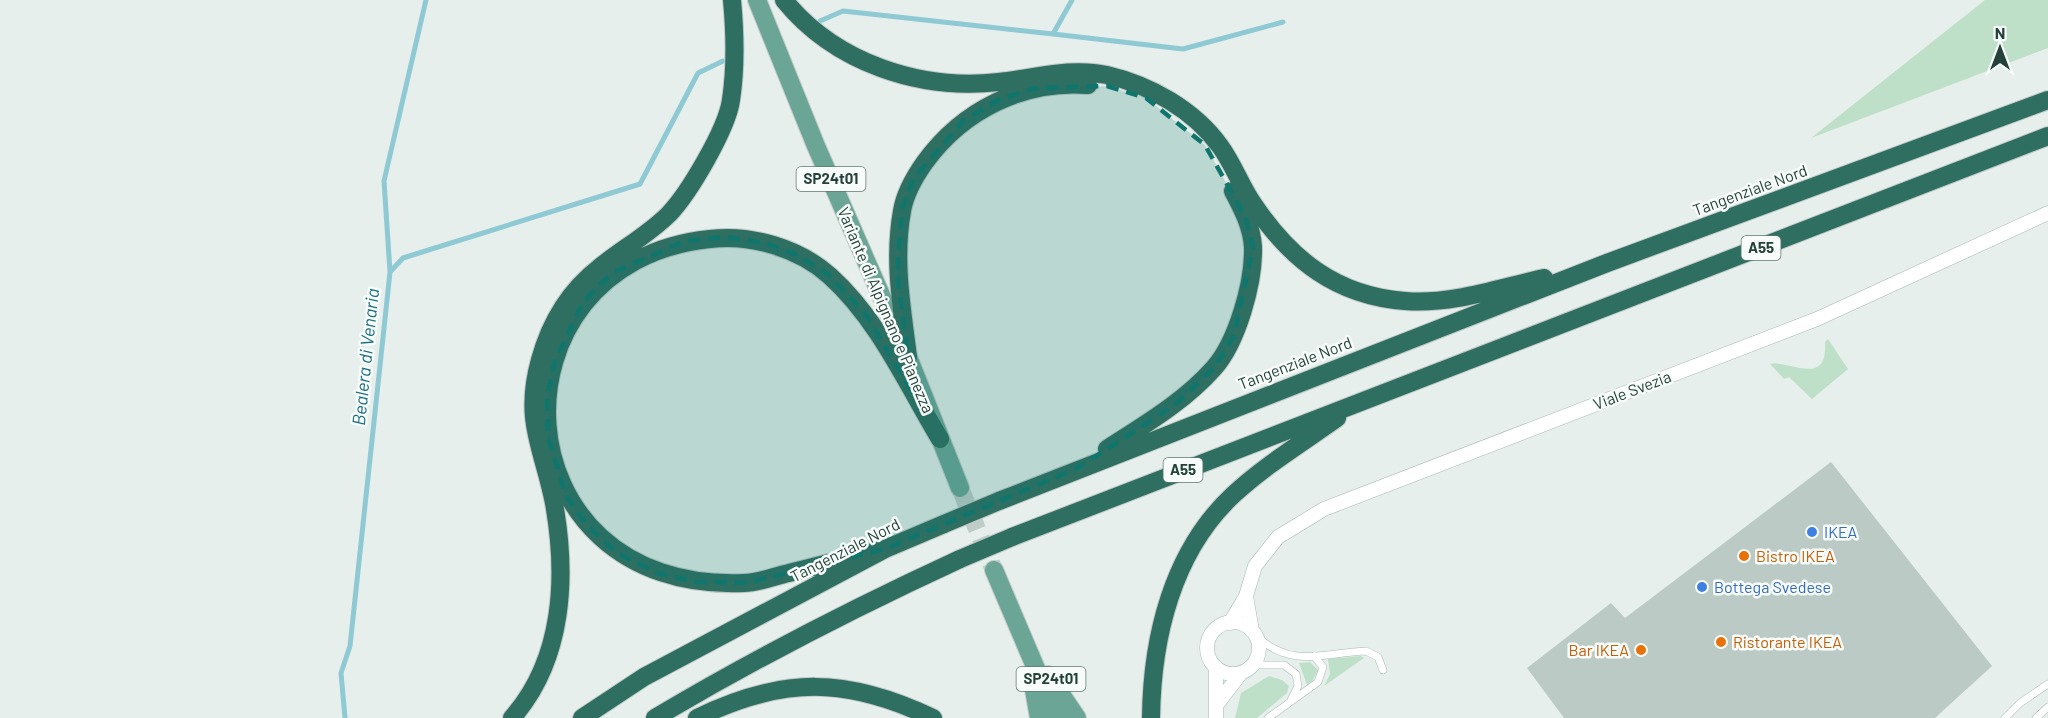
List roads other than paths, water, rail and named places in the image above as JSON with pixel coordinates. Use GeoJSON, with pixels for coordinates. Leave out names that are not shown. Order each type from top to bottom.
{"type":"FeatureCollection","features":[{"type":"Feature","properties":{"kind":"highway"},"geometry":{"type":"LineString","coordinates":[[512,718],[544,668],[558,620],[561,553],[553,501],[535,435],[533,395],[540,361],[551,327],[567,299],[598,267],[669,214],[707,161],[731,102],[735,32],[732,0]]}},
{"type":"Feature","properties":{"kind":"highway"},"geometry":{"type":"LineString","coordinates":[[783,0],[829,41],[866,63],[911,79],[954,84],[999,82],[1060,72],[1105,75],[1148,87],[1174,103],[1219,144],[1253,204],[1290,251],[1323,277],[1357,292],[1406,301],[1457,298],[1607,263]]}},
{"type":"Feature","properties":{"kind":"highway"},"geometry":{"type":"LineString","coordinates":[[908,357],[897,274],[897,244],[902,208],[914,178],[936,147],[964,120],[998,100],[1035,88],[1072,84],[1107,86],[1146,98],[1179,120],[1205,145],[1227,177],[1246,218],[1253,247],[1246,295],[1234,336],[1215,368],[1175,405],[1076,469]]}},
{"type":"Feature","properties":{"kind":"highway","name":"Tangenziale Nord"},"geometry":{"type":"LineString","coordinates":[[582,718],[644,677],[885,549],[944,524],[1076,469],[1607,263],[2048,100]]}},
{"type":"Feature","properties":{"kind":"highway","name":"A55"},"geometry":{"type":"LineString","coordinates":[[654,718],[744,665],[875,598],[1012,537],[1266,436],[1354,406],[2048,136]]}},
{"type":"Feature","properties":{"kind":"highway"},"geometry":{"type":"LineString","coordinates":[[885,549],[747,583],[696,582],[657,573],[617,553],[587,526],[566,496],[548,436],[547,397],[555,361],[568,329],[583,302],[612,273],[649,253],[684,241],[726,237],[766,243],[800,256],[829,275],[865,313],[940,438]]}},
{"type":"Feature","properties":{"kind":"highway"},"geometry":{"type":"LineString","coordinates":[[1151,718],[1152,673],[1161,628],[1173,586],[1199,534],[1232,496],[1275,462],[1354,406]]}},
{"type":"Feature","properties":{"kind":"highway"},"geometry":{"type":"LineString","coordinates":[[697,718],[718,708],[775,689],[800,686],[872,693],[933,718]]}},
{"type":"Feature","properties":{"kind":"main road","name":"Variante di Alpignano e Pianezza"},"geometry":{"type":"LineString","coordinates":[[756,0],[908,357],[960,488]]}},
{"type":"Feature","properties":{"kind":"main road","name":"SP24t01"},"geometry":{"type":"LineString","coordinates":[[994,570],[1025,641],[1077,718]]}},
{"type":"Feature","properties":{"kind":"main road","name":"SP24t01"},"geometry":{"type":"LineString","coordinates":[[1025,641],[1039,718]]}},
{"type":"Feature","properties":{"kind":"main road"},"geometry":{"type":"LineString","coordinates":[[1025,641],[1057,718]]}},
{"type":"Feature","properties":{"kind":"street","name":"Viale Svezia"},"geometry":{"type":"LineString","coordinates":[[1230,623],[1246,596],[1255,566],[1278,537],[1324,509],[1817,319],[2048,213]]}},
{"type":"Feature","properties":{"kind":"street","name":"Viale Svezia"},"geometry":{"type":"LineString","coordinates":[[1246,596],[1254,634]]}},
{"type":"Feature","properties":{"kind":"street"},"geometry":{"type":"LineString","coordinates":[[1216,718],[1218,703],[1241,673],[1253,664],[1259,651],[1254,634],[1239,623],[1222,625],[1210,638],[1208,655],[1216,667],[1226,673],[1241,673]]}},
{"type":"Feature","properties":{"kind":"street"},"geometry":{"type":"LineString","coordinates":[[1216,667],[1215,696],[1218,703]]}},
{"type":"Feature","properties":{"kind":"lane"},"geometry":{"type":"LineString","coordinates":[[1254,634],[1270,649],[1290,656],[1366,651],[1378,657],[1383,670]]}},
{"type":"Feature","properties":{"kind":"lane"},"geometry":{"type":"LineString","coordinates":[[1268,718],[1313,687],[1321,677],[1323,665],[1314,656]]}},
{"type":"Feature","properties":{"kind":"lane"},"geometry":{"type":"LineString","coordinates":[[1253,664],[1284,664],[1292,669],[1299,680],[1290,702]]}},
{"type":"Feature","properties":{"kind":"lane"},"geometry":{"type":"LineString","coordinates":[[2005,718],[2020,703],[2048,684]]}},
{"type":"Feature","properties":{"kind":"lane"},"geometry":{"type":"LineString","coordinates":[[2036,718],[2048,707]]}},
{"type":"Feature","properties":{"kind":"waterway"},"geometry":{"type":"LineString","coordinates":[[390,272],[384,181],[426,0]]}},
{"type":"Feature","properties":{"kind":"waterway","name":"Bealera di Venaria"},"geometry":{"type":"LineString","coordinates":[[820,21],[843,11],[1053,34],[1072,0]]}},
{"type":"Feature","properties":{"kind":"waterway"},"geometry":{"type":"LineString","coordinates":[[1053,34],[1183,49],[1283,22]]}},
{"type":"Feature","properties":{"kind":"waterway","name":"Bealera di Venaria"},"geometry":{"type":"LineString","coordinates":[[345,718],[341,673],[350,646],[390,272],[403,258],[640,184],[698,73],[723,61]]}},
{"type":"Feature","properties":{"kind":"tunnel"},"geometry":{"type":"LineString","coordinates":[[960,488],[994,570]]}},
{"type":"Feature","properties":{"kind":"place","name":"IKEA"},"geometry":{"type":"Point","coordinates":[1812,532]}},
{"type":"Feature","properties":{"kind":"place","name":"Bistro IKEA"},"geometry":{"type":"Point","coordinates":[1744,556]}},
{"type":"Feature","properties":{"kind":"place","name":"Bottega Svedese"},"geometry":{"type":"Point","coordinates":[1702,587]}},
{"type":"Feature","properties":{"kind":"place","name":"Ristorante IKEA"},"geometry":{"type":"Point","coordinates":[1721,642]}},
{"type":"Feature","properties":{"kind":"place","name":"Bar IKEA"},"geometry":{"type":"Point","coordinates":[1641,650]}}]}
